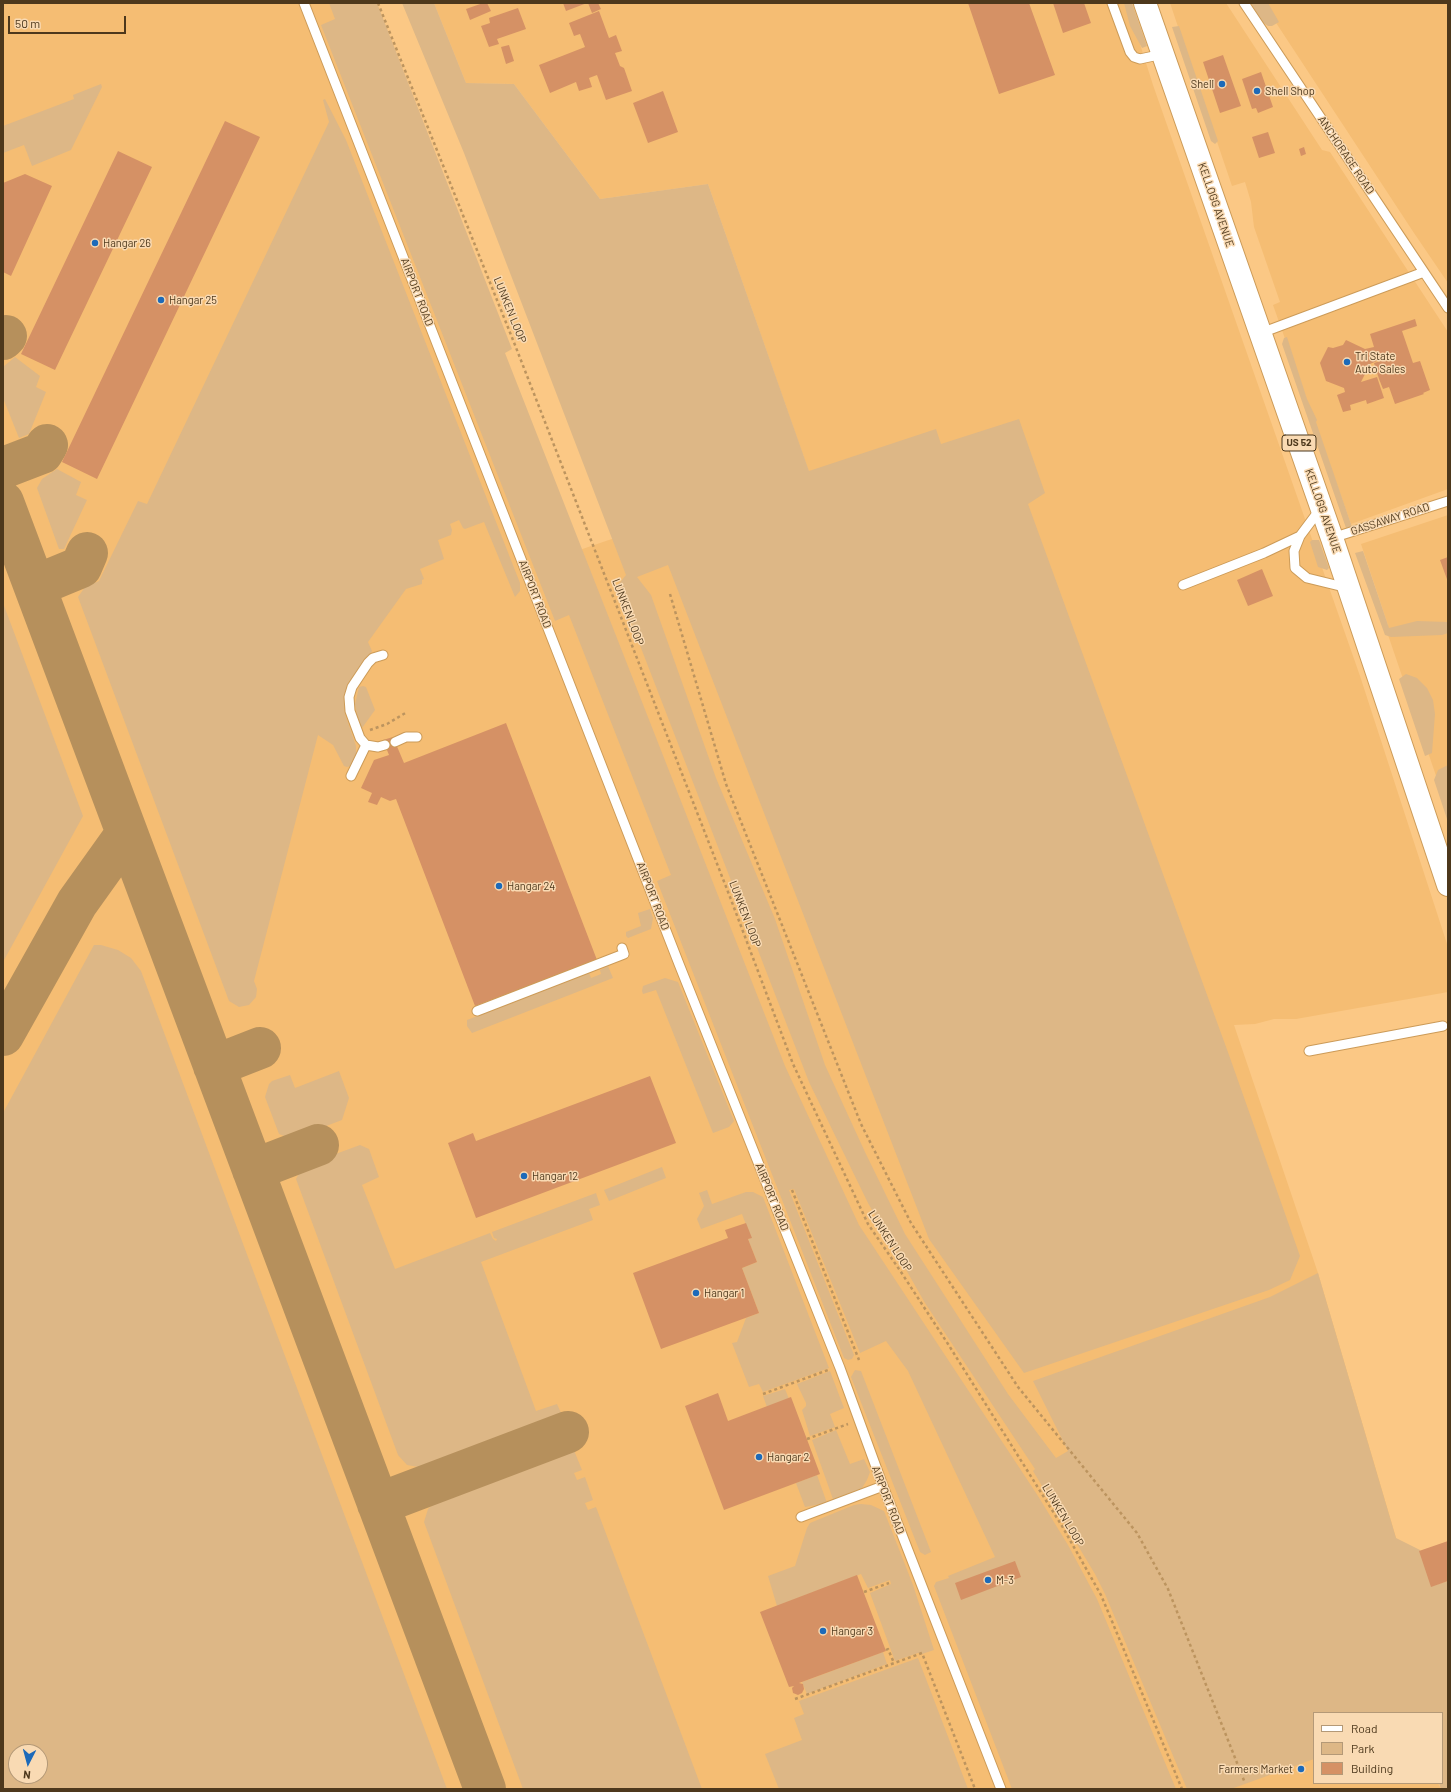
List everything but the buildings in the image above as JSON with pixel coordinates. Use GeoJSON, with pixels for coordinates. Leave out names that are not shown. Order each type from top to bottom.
{"type":"FeatureCollection","features":[{"type":"Feature","properties":{"kind":"main road","name":"KELLOGG AVENUE"},"geometry":{"type":"LineString","coordinates":[[1145,3],[1322,507],[1448,885]]}},
{"type":"Feature","properties":{"kind":"lane","name":"AIRPORT ROAD"},"geometry":{"type":"LineString","coordinates":[[304,3],[682,971],[840,1368],[883,1486],[1001,1789]]}},
{"type":"Feature","properties":{"kind":"lane"},"geometry":{"type":"LineString","coordinates":[[1112,3],[1130,52],[1134,57],[1140,60],[1163,54]]}},
{"type":"Feature","properties":{"kind":"lane","name":"ANCHORAGE ROAD"},"geometry":{"type":"LineString","coordinates":[[1244,3],[1448,308]]}},
{"type":"Feature","properties":{"kind":"lane"},"geometry":{"type":"LineString","coordinates":[[1261,333],[1424,272]]}},
{"type":"Feature","properties":{"kind":"lane","name":"GASSAWAY ROAD"},"geometry":{"type":"LineString","coordinates":[[1332,538],[1448,501]]}},
{"type":"Feature","properties":{"kind":"lane"},"geometry":{"type":"LineString","coordinates":[[1322,507],[1300,536],[1294,551],[1295,568],[1307,578],[1349,589]]}},
{"type":"Feature","properties":{"kind":"lane"},"geometry":{"type":"LineString","coordinates":[[1183,586],[1264,553],[1300,536]]}},
{"type":"Feature","properties":{"kind":"lane"},"geometry":{"type":"LineString","coordinates":[[383,655],[373,658],[368,662],[352,687],[349,697],[350,711],[358,735],[366,745],[378,747],[385,745]]}},
{"type":"Feature","properties":{"kind":"lane"},"geometry":{"type":"LineString","coordinates":[[394,742],[406,738],[417,737]]}},
{"type":"Feature","properties":{"kind":"lane"},"geometry":{"type":"LineString","coordinates":[[351,776],[366,745]]}},
{"type":"Feature","properties":{"kind":"lane"},"geometry":{"type":"LineString","coordinates":[[477,1011],[624,954],[622,948]]}},
{"type":"Feature","properties":{"kind":"lane"},"geometry":{"type":"LineString","coordinates":[[1309,1051],[1443,1026]]}},
{"type":"Feature","properties":{"kind":"lane"},"geometry":{"type":"LineString","coordinates":[[801,1517],[883,1486]]}},
{"type":"Feature","properties":{"kind":"path","name":"LUNKEN LOOP"},"geometry":{"type":"LineString","coordinates":[[378,3],[518,353],[730,897],[793,1064],[868,1224],[948,1344],[1062,1526],[1101,1595],[1182,1789]]}},
{"type":"Feature","properties":{"kind":"path"},"geometry":{"type":"LineString","coordinates":[[670,594],[726,784],[861,1124],[911,1223],[1018,1386],[1044,1416],[1137,1533],[1168,1589],[1245,1783]]}},
{"type":"Feature","properties":{"kind":"path"},"geometry":{"type":"LineString","coordinates":[[358,735],[387,724],[407,712]]}},
{"type":"Feature","properties":{"kind":"path"},"geometry":{"type":"LineString","coordinates":[[792,1190],[859,1360]]}},
{"type":"Feature","properties":{"kind":"path"},"geometry":{"type":"LineString","coordinates":[[763,1394],[829,1370]]}},
{"type":"Feature","properties":{"kind":"path"},"geometry":{"type":"LineString","coordinates":[[807,1439],[837,1428]]}},
{"type":"Feature","properties":{"kind":"path"},"geometry":{"type":"LineString","coordinates":[[864,1592],[889,1583]]}},
{"type":"Feature","properties":{"kind":"path"},"geometry":{"type":"LineString","coordinates":[[886,1650],[888,1649],[894,1663]]}},
{"type":"Feature","properties":{"kind":"path"},"geometry":{"type":"LineString","coordinates":[[795,1699],[922,1653],[975,1789]]}},
{"type":"Feature","properties":{"kind":"shaded area"},"geometry":{"type":"Polygon","coordinates":[[[3,3],[333,3],[550,560],[809,472],[708,184],[600,199],[514,84],[466,83],[434,3],[1127,3],[1153,85],[1360,676],[1448,947],[1448,992],[1296,1019],[1274,1019],[1255,1024],[1234,1025],[1318,1273],[1420,1619],[1315,1712],[1313,1712],[1313,1784],[1438,1784],[1441,1789],[3,1789],[3,3]]]}},
{"type":"Feature","properties":{"kind":"shaded area"},"geometry":{"type":"Polygon","coordinates":[[[1170,3],[1226,3],[1322,150],[1330,152],[1448,332],[1448,489],[1351,524],[1273,305],[1280,302],[1254,227],[1251,202],[1245,182],[1232,186],[1170,3]]]}},
{"type":"Feature","properties":{"kind":"shaded area"},"geometry":{"type":"Polygon","coordinates":[[[1263,3],[1448,3],[1448,283],[1414,233],[1263,3]]]}},
{"type":"Feature","properties":{"kind":"shaded area"},"geometry":{"type":"Polygon","coordinates":[[[1448,515],[1448,811],[1385,626],[1388,625],[1361,544],[1448,515]]]}},
{"type":"Feature","properties":{"kind":"green space"},"geometry":{"type":"Polygon","coordinates":[[[329,3],[377,3],[512,349],[505,353],[785,1066],[859,1225],[1038,1496],[1068,1545],[1097,1599],[1176,1789],[1012,1789],[934,1586],[936,1582],[949,1578],[948,1576],[995,1557],[908,1371],[886,1341],[860,1353],[794,1189],[789,1190],[854,1355],[852,1359],[848,1360],[844,1358],[657,881],[671,875],[569,615],[555,621],[321,25],[335,19],[329,3]]]}},
{"type":"Feature","properties":{"kind":"green space"},"geometry":{"type":"Polygon","coordinates":[[[402,3],[434,3],[466,83],[514,84],[600,199],[708,184],[809,471],[936,429],[941,444],[1019,419],[1045,493],[1028,504],[1229,1055],[1300,1256],[1290,1280],[1269,1290],[1024,1373],[929,1239],[668,565],[637,577],[651,595],[716,778],[775,919],[825,1065],[865,1152],[905,1234],[1008,1394],[1056,1458],[1068,1451],[1033,1381],[1270,1297],[1318,1273],[1396,1538],[1420,1550],[1432,1586],[1448,1581],[1448,1789],[1441,1789],[1439,1784],[1443,1784],[1443,1712],[1313,1712],[1313,1759],[1231,1789],[1187,1789],[1105,1594],[1095,1574],[1033,1471],[1035,1469],[925,1303],[868,1203],[809,1082],[617,586],[626,575],[464,153],[402,3]]]}},
{"type":"Feature","properties":{"kind":"green space"},"geometry":{"type":"Polygon","coordinates":[[[1124,3],[1132,3],[1147,46],[1142,48],[1130,26],[1124,3]]]}},
{"type":"Feature","properties":{"kind":"green space"},"geometry":{"type":"Polygon","coordinates":[[[1251,3],[1268,3],[1279,22],[1272,26],[1268,26],[1262,22],[1251,3]]]}},
{"type":"Feature","properties":{"kind":"green space"},"geometry":{"type":"Polygon","coordinates":[[[1179,26],[1218,141],[1215,144],[1211,141],[1172,27],[1179,26]]]}},
{"type":"Feature","properties":{"kind":"green space"},"geometry":{"type":"Polygon","coordinates":[[[101,84],[102,87],[71,150],[32,166],[24,145],[3,153],[3,126],[74,99],[73,95],[101,84]]]}},
{"type":"Feature","properties":{"kind":"green space"},"geometry":{"type":"Polygon","coordinates":[[[325,99],[346,140],[520,583],[520,591],[515,597],[484,522],[465,529],[459,520],[450,524],[452,530],[451,535],[438,540],[444,559],[420,569],[424,579],[422,580],[422,584],[406,589],[368,642],[372,651],[347,686],[344,700],[345,714],[356,746],[356,756],[351,766],[344,766],[333,745],[318,735],[254,981],[257,989],[256,997],[249,1005],[239,1007],[229,1001],[78,597],[85,587],[99,581],[138,501],[147,504],[329,122],[323,100],[325,99]]]}},
{"type":"Feature","properties":{"kind":"green space"},"geometry":{"type":"Polygon","coordinates":[[[1287,337],[1307,399],[1317,420],[1316,422],[1352,527],[1349,528],[1346,528],[1282,344],[1284,338],[1287,337]]]}},
{"type":"Feature","properties":{"kind":"green space"},"geometry":{"type":"Polygon","coordinates":[[[15,357],[40,376],[36,387],[46,392],[29,434],[19,438],[3,398],[3,367],[15,357]]]}},
{"type":"Feature","properties":{"kind":"green space"},"geometry":{"type":"Polygon","coordinates":[[[57,469],[81,482],[76,495],[87,500],[64,549],[59,549],[37,488],[42,479],[57,469]]]}},
{"type":"Feature","properties":{"kind":"green space"},"geometry":{"type":"Polygon","coordinates":[[[1312,540],[1319,540],[1329,568],[1327,570],[1318,567],[1310,542],[1312,540]]]}},
{"type":"Feature","properties":{"kind":"green space"},"geometry":{"type":"Polygon","coordinates":[[[1363,551],[1389,628],[1417,621],[1448,622],[1448,633],[1442,635],[1391,637],[1385,635],[1355,553],[1363,551]]]}},
{"type":"Feature","properties":{"kind":"green space"},"geometry":{"type":"Polygon","coordinates":[[[3,603],[83,816],[3,962],[3,603]]]}},
{"type":"Feature","properties":{"kind":"green space"},"geometry":{"type":"Polygon","coordinates":[[[1406,674],[1417,678],[1427,688],[1433,700],[1435,714],[1432,753],[1425,756],[1399,679],[1406,674]]]}},
{"type":"Feature","properties":{"kind":"green space"},"geometry":{"type":"Polygon","coordinates":[[[359,687],[366,687],[375,710],[362,728],[355,704],[359,687]]]}},
{"type":"Feature","properties":{"kind":"green space"},"geometry":{"type":"Polygon","coordinates":[[[1448,765],[1448,822],[1434,780],[1438,770],[1448,765]]]}},
{"type":"Feature","properties":{"kind":"green space"},"geometry":{"type":"Polygon","coordinates":[[[650,909],[653,918],[651,929],[628,938],[626,936],[626,932],[641,926],[638,913],[650,909]]]}},
{"type":"Feature","properties":{"kind":"green space"},"geometry":{"type":"Polygon","coordinates":[[[94,945],[101,945],[118,950],[131,958],[141,971],[447,1789],[3,1789],[3,1113],[94,945]]]}},
{"type":"Feature","properties":{"kind":"green space"},"geometry":{"type":"Polygon","coordinates":[[[608,966],[613,978],[472,1033],[467,1026],[467,1020],[589,973],[591,978],[601,974],[600,970],[608,966]]]}},
{"type":"Feature","properties":{"kind":"green space"},"geometry":{"type":"Polygon","coordinates":[[[665,978],[678,982],[734,1121],[729,1127],[713,1133],[656,990],[643,994],[642,991],[643,986],[665,978]]]}},
{"type":"Feature","properties":{"kind":"green space"},"geometry":{"type":"Polygon","coordinates":[[[339,1071],[349,1098],[342,1120],[292,1139],[279,1134],[265,1097],[269,1084],[272,1081],[290,1075],[295,1088],[339,1071]]]}},
{"type":"Feature","properties":{"kind":"green space"},"geometry":{"type":"Polygon","coordinates":[[[360,1145],[369,1149],[379,1177],[362,1185],[395,1269],[490,1233],[496,1241],[497,1239],[494,1238],[492,1232],[596,1193],[600,1205],[589,1209],[593,1220],[481,1262],[536,1411],[557,1404],[562,1415],[424,1468],[407,1465],[398,1455],[296,1179],[303,1166],[360,1145]]]}},
{"type":"Feature","properties":{"kind":"green space"},"geometry":{"type":"Polygon","coordinates":[[[662,1167],[666,1178],[609,1201],[604,1190],[662,1167]]]}},
{"type":"Feature","properties":{"kind":"green space"},"geometry":{"type":"Polygon","coordinates":[[[707,1190],[712,1204],[746,1192],[753,1192],[763,1197],[829,1368],[763,1392],[759,1384],[749,1387],[732,1343],[737,1342],[746,1318],[759,1313],[742,1268],[757,1262],[748,1239],[751,1238],[742,1214],[701,1229],[697,1219],[704,1206],[699,1193],[707,1190]]]}},
{"type":"Feature","properties":{"kind":"green space"},"geometry":{"type":"Polygon","coordinates":[[[855,1370],[861,1371],[931,1552],[925,1555],[920,1552],[851,1377],[855,1370]]]}},
{"type":"Feature","properties":{"kind":"green space"},"geometry":{"type":"Polygon","coordinates":[[[830,1371],[844,1408],[830,1414],[835,1427],[810,1436],[802,1410],[806,1406],[806,1403],[797,1384],[830,1371]]]}},
{"type":"Feature","properties":{"kind":"green space"},"geometry":{"type":"Polygon","coordinates":[[[785,1389],[789,1399],[767,1407],[763,1396],[785,1389]]]}},
{"type":"Feature","properties":{"kind":"green space"},"geometry":{"type":"Polygon","coordinates":[[[836,1430],[850,1464],[864,1459],[870,1472],[862,1488],[856,1493],[834,1502],[812,1440],[836,1430]]]}},
{"type":"Feature","properties":{"kind":"green space"},"geometry":{"type":"Polygon","coordinates":[[[573,1448],[582,1470],[574,1473],[577,1480],[585,1477],[593,1500],[585,1503],[588,1510],[596,1507],[702,1789],[523,1789],[424,1522],[428,1509],[437,1500],[573,1448]]]}},
{"type":"Feature","properties":{"kind":"green space"},"geometry":{"type":"Polygon","coordinates":[[[817,1475],[827,1503],[805,1507],[796,1483],[817,1475]]]}},
{"type":"Feature","properties":{"kind":"green space"},"geometry":{"type":"Polygon","coordinates":[[[854,1505],[871,1505],[884,1511],[913,1585],[934,1650],[922,1654],[918,1653],[895,1661],[870,1593],[891,1584],[890,1580],[868,1588],[861,1574],[777,1606],[768,1576],[795,1566],[810,1523],[854,1505]]]}},
{"type":"Feature","properties":{"kind":"green space"},"geometry":{"type":"Polygon","coordinates":[[[883,1652],[887,1664],[807,1694],[802,1682],[883,1652]]]}},
{"type":"Feature","properties":{"kind":"green space"},"geometry":{"type":"Polygon","coordinates":[[[918,1658],[968,1789],[779,1789],[765,1754],[802,1740],[794,1718],[804,1714],[799,1701],[918,1658]]]}},
{"type":"Feature","properties":{"kind":"taxiway"},"geometry":{"type":"LineString","coordinates":[[3,339],[6,336]]}},
{"type":"Feature","properties":{"kind":"taxiway"},"geometry":{"type":"LineString","coordinates":[[3,468],[42,453],[47,445]]}},
{"type":"Feature","properties":{"kind":"taxiway"},"geometry":{"type":"LineString","coordinates":[[3,502],[485,1789]]}},
{"type":"Feature","properties":{"kind":"taxiway"},"geometry":{"type":"LineString","coordinates":[[35,586],[81,567],[87,553]]}},
{"type":"Feature","properties":{"kind":"taxiway"},"geometry":{"type":"LineString","coordinates":[[3,1035],[77,903],[127,833]]}},
{"type":"Feature","properties":{"kind":"taxiway"},"geometry":{"type":"LineString","coordinates":[[214,1066],[260,1048]]}},
{"type":"Feature","properties":{"kind":"taxiway"},"geometry":{"type":"LineString","coordinates":[[253,1170],[318,1145]]}},
{"type":"Feature","properties":{"kind":"taxiway"},"geometry":{"type":"LineString","coordinates":[[378,1504],[568,1432]]}},
{"type":"Feature","properties":{"kind":"place","name":"Shell"},"geometry":{"type":"Point","coordinates":[1222,84]}},
{"type":"Feature","properties":{"kind":"place","name":"Shell Shop"},"geometry":{"type":"Point","coordinates":[1257,91]}},
{"type":"Feature","properties":{"kind":"place","name":"Hangar 26"},"geometry":{"type":"Point","coordinates":[95,243]}},
{"type":"Feature","properties":{"kind":"place","name":"Hangar 25"},"geometry":{"type":"Point","coordinates":[161,300]}},
{"type":"Feature","properties":{"kind":"place","name":"Tri State Auto Sales"},"geometry":{"type":"Point","coordinates":[1347,362]}},
{"type":"Feature","properties":{"kind":"place","name":"Hangar 24"},"geometry":{"type":"Point","coordinates":[499,886]}},
{"type":"Feature","properties":{"kind":"place","name":"Hangar 12"},"geometry":{"type":"Point","coordinates":[524,1176]}},
{"type":"Feature","properties":{"kind":"place","name":"Hangar 1"},"geometry":{"type":"Point","coordinates":[696,1293]}},
{"type":"Feature","properties":{"kind":"place","name":"Hangar 2"},"geometry":{"type":"Point","coordinates":[759,1457]}},
{"type":"Feature","properties":{"kind":"place","name":"M-3"},"geometry":{"type":"Point","coordinates":[988,1580]}},
{"type":"Feature","properties":{"kind":"place","name":"Hangar 3"},"geometry":{"type":"Point","coordinates":[823,1631]}},
{"type":"Feature","properties":{"kind":"place","name":"Farmers Market"},"geometry":{"type":"Point","coordinates":[1301,1769]}}]}
